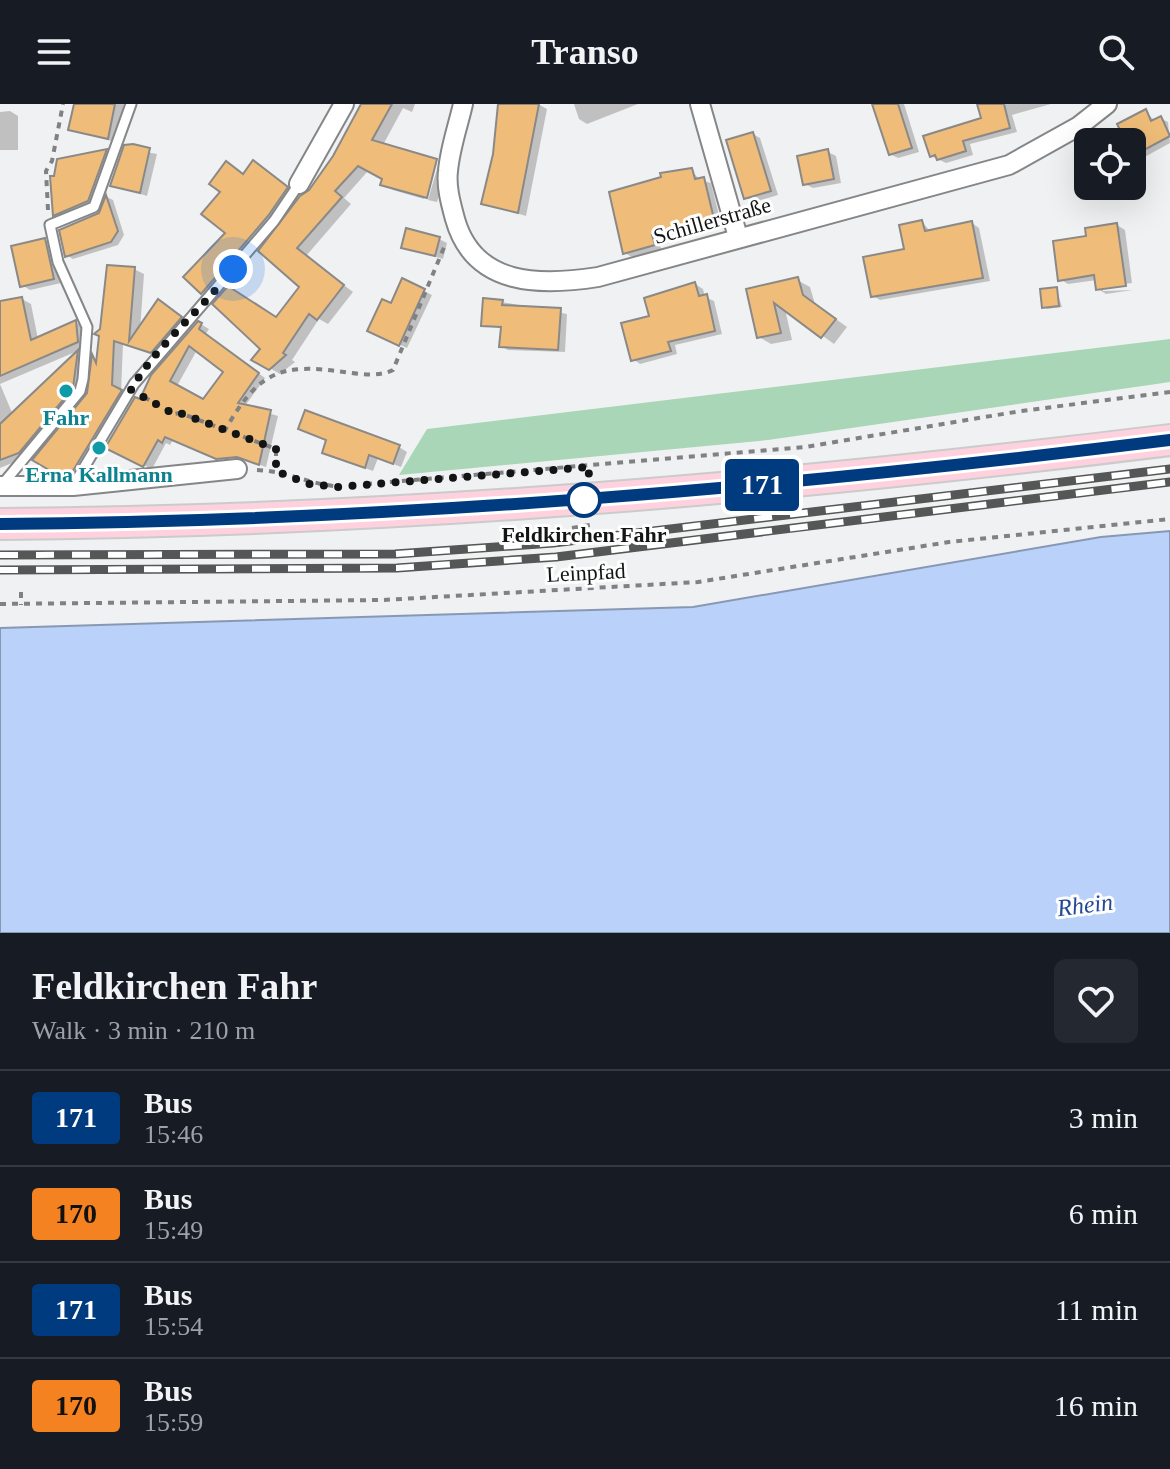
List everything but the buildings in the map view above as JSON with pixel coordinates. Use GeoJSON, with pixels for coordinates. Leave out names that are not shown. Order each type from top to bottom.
{"type":"FeatureCollection","features":[{"type":"Feature","properties":{"kind":"main road"},"geometry":{"type":"LineString","coordinates":[[0,524],[157,523],[486,507],[834,479],[1170,440]]}},
{"type":"Feature","properties":{"kind":"street"},"geometry":{"type":"LineString","coordinates":[[299,184],[344,104]]}},
{"type":"Feature","properties":{"kind":"street","name":"Schillerstraße"},"geometry":{"type":"LineString","coordinates":[[463,104],[448,172],[456,224],[472,255],[496,273],[528,283],[551,284],[598,277],[1009,165],[1079,126],[1107,104]]}},
{"type":"Feature","properties":{"kind":"street"},"geometry":{"type":"LineString","coordinates":[[700,104],[738,237]]}},
{"type":"Feature","properties":{"kind":"street"},"geometry":{"type":"LineString","coordinates":[[0,486],[73,486],[237,469]]}},
{"type":"Feature","properties":{"kind":"lane"},"geometry":{"type":"LineString","coordinates":[[0,486],[80,391],[87,327],[58,262],[50,225],[94,207],[131,104]]}},
{"type":"Feature","properties":{"kind":"lane"},"geometry":{"type":"LineString","coordinates":[[73,486],[131,390],[166,343],[209,300],[274,221],[299,184]]}},
{"type":"Feature","properties":{"kind":"path"},"geometry":{"type":"LineString","coordinates":[[50,225],[46,171],[52,161],[51,149],[56,142],[63,104]]}},
{"type":"Feature","properties":{"kind":"path"},"geometry":{"type":"LineString","coordinates":[[224,432],[246,395],[279,373],[298,369],[358,374],[393,370],[456,224]]}},
{"type":"Feature","properties":{"kind":"path"},"geometry":{"type":"LineString","coordinates":[[131,390],[174,414],[180,413],[276,449],[276,471]]}},
{"type":"Feature","properties":{"kind":"path"},"geometry":{"type":"LineString","coordinates":[[354,485],[805,447],[1021,411],[1170,392]]}},
{"type":"Feature","properties":{"kind":"path"},"geometry":{"type":"LineString","coordinates":[[237,469],[276,471],[309,484],[345,486]]}},
{"type":"Feature","properties":{"kind":"path","name":"Leinpfad"},"geometry":{"type":"LineString","coordinates":[[0,604],[383,597],[698,582],[949,542],[1170,519]]}},
{"type":"Feature","properties":{"kind":"path"},"geometry":{"type":"LineString","coordinates":[[21,592],[21,605]]}},
{"type":"Feature","properties":{"kind":"green space"},"geometry":{"type":"Polygon","coordinates":[[[1170,339],[1170,382],[768,440],[399,475],[427,429],[1170,339]]]}},
{"type":"Feature","properties":{"kind":"water","name":"Rhein"},"geometry":{"type":"Polygon","coordinates":[[[1170,531],[1170,933],[0,933],[0,628],[693,607],[1101,537],[1170,531]]]}},
{"type":"Feature","properties":{"kind":"railway"},"geometry":{"type":"LineString","coordinates":[[0,555],[395,554],[553,543],[1170,469]]}},
{"type":"Feature","properties":{"kind":"railway"},"geometry":{"type":"LineString","coordinates":[[0,570],[397,568],[556,557],[1170,482]]}},
{"type":"Feature","properties":{"kind":"bus line","name":"171"},"geometry":{"type":"LineString","coordinates":[[0,524],[157,523],[486,507],[818,480],[1170,440]]}},
{"type":"Feature","properties":{"kind":"place","name":"Fahr"},"geometry":{"type":"Point","coordinates":[66,391]}},
{"type":"Feature","properties":{"kind":"place","name":"Erna Kallmann"},"geometry":{"type":"Point","coordinates":[99,448]}},
{"type":"Feature","properties":{"kind":"place","name":"Feldkirchen Fahr"},"geometry":{"type":"Point","coordinates":[584,500]}},
{"type":"Feature","properties":{"kind":"route"},"geometry":{"type":"LineString","coordinates":[[233,269],[209,300],[166,343],[131,390],[174,414],[180,413],[276,449],[276,471],[309,484],[337,487],[590,467],[584,500]]}}]}
